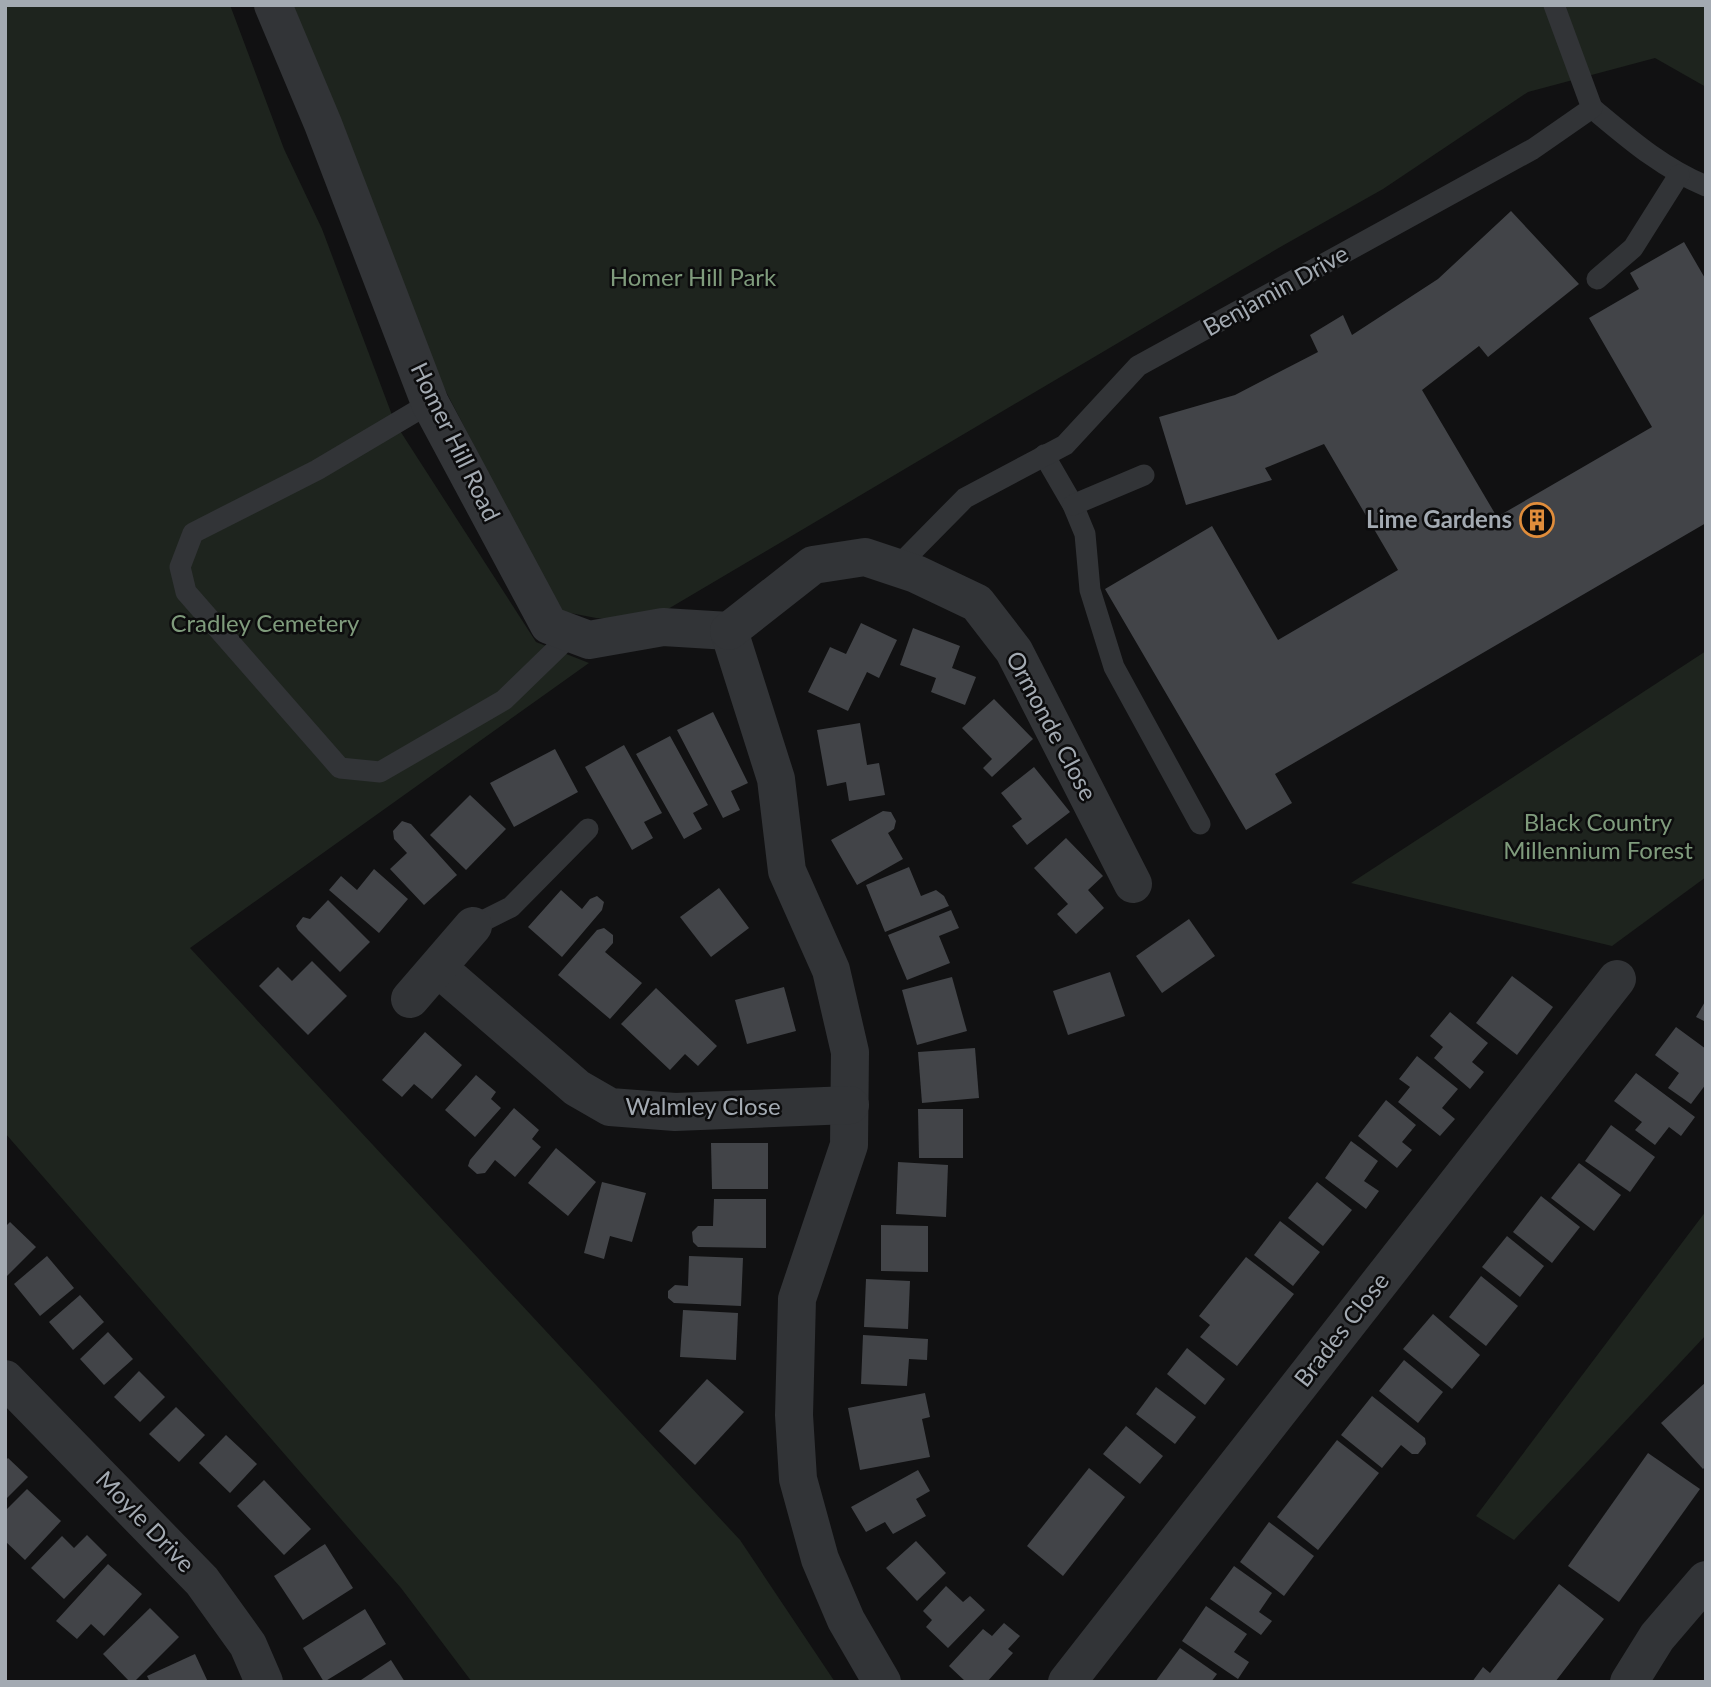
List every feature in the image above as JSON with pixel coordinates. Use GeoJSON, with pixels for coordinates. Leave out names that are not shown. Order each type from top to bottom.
{"type":"FeatureCollection","features":[{"type":"Feature","properties":{"kind":"street","name":"Homer Hill Road"},"geometry":{"type":"LineString","coordinates":[[273,5],[323,124],[430,403],[549,625],[589,640],[663,627],[729,631]]}},
{"type":"Feature","properties":{"kind":"street","name":"Ormonde Close"},"geometry":{"type":"LineString","coordinates":[[729,631],[813,565],[865,557],[916,574],[977,603],[1014,651],[1133,884]]}},
{"type":"Feature","properties":{"kind":"street"},"geometry":{"type":"LineString","coordinates":[[729,631],[776,779],[787,872],[831,970],[850,1052],[849,1145],[797,1299],[794,1428],[798,1479],[820,1559],[846,1620],[882,1682]]}},
{"type":"Feature","properties":{"kind":"street"},"geometry":{"type":"LineString","coordinates":[[410,999],[473,926]]}},
{"type":"Feature","properties":{"kind":"street","name":"Walmley Close"},"geometry":{"type":"LineString","coordinates":[[438,968],[577,1088],[610,1107],[675,1112],[850,1105]]}},
{"type":"Feature","properties":{"kind":"street","name":"Brades Close"},"geometry":{"type":"LineString","coordinates":[[1067,1682],[1617,979]]}},
{"type":"Feature","properties":{"kind":"street","name":"Moyle Drive"},"geometry":{"type":"LineString","coordinates":[[5,1378],[202,1581],[248,1645],[264,1682]]}},
{"type":"Feature","properties":{"kind":"street"},"geometry":{"type":"LineString","coordinates":[[1629,1682],[1657,1637],[1706,1580]]}},
{"type":"Feature","properties":{"kind":"lane"},"geometry":{"type":"LineString","coordinates":[[1555,5],[1592,108],[1635,144],[1679,175],[1706,186]]}},
{"type":"Feature","properties":{"kind":"lane","name":"Benjamin Drive"},"geometry":{"type":"LineString","coordinates":[[897,568],[965,498],[1065,445],[1138,366],[1533,149],[1592,108]]}},
{"type":"Feature","properties":{"kind":"lane"},"geometry":{"type":"LineString","coordinates":[[1597,279],[1633,248],[1679,175]]}},
{"type":"Feature","properties":{"kind":"lane"},"geometry":{"type":"LineString","coordinates":[[430,403],[317,470],[193,533],[180,567],[186,592],[340,768],[380,772],[504,700],[572,634]]}},
{"type":"Feature","properties":{"kind":"lane"},"geometry":{"type":"LineString","coordinates":[[1044,455],[1073,505],[1085,534],[1090,590],[1114,667],[1200,824]]}},
{"type":"Feature","properties":{"kind":"lane"},"geometry":{"type":"LineString","coordinates":[[1073,505],[1144,475]]}},
{"type":"Feature","properties":{"kind":"lane"},"geometry":{"type":"LineString","coordinates":[[473,926],[511,907],[588,829]]}},
{"type":"Feature","properties":{"kind":"green space","name":"Cradley Cemetery"},"geometry":{"type":"Polygon","coordinates":[[[5,5],[230,5],[284,149],[322,229],[395,423],[536,642],[589,663],[190,948],[740,1540],[835,1682],[472,1682],[401,1588],[5,1133],[5,5]]]}},
{"type":"Feature","properties":{"kind":"green space","name":"Homer Hill Park"},"geometry":{"type":"Polygon","coordinates":[[[293,5],[1706,5],[1706,87],[1655,58],[1528,92],[1383,189],[646,622],[596,618],[560,611],[442,384],[293,5]]]}},
{"type":"Feature","properties":{"kind":"green space","name":"Black Country Millennium Forest"},"geometry":{"type":"Polygon","coordinates":[[[1706,651],[1706,877],[1612,946],[1351,883],[1706,651]]]}},
{"type":"Feature","properties":{"kind":"green space"},"geometry":{"type":"Polygon","coordinates":[[[1706,1211],[1706,1335],[1514,1540],[1476,1516],[1706,1211]]]}},
{"type":"Feature","properties":{"kind":"building","name":"Lime Gardens"},"geometry":{"type":"Polygon","coordinates":[[[1511,211],[1579,284],[1488,357],[1479,346],[1422,390],[1497,517],[1652,427],[1589,318],[1639,289],[1630,273],[1684,242],[1706,280],[1706,523],[1275,774],[1292,803],[1246,830],[1105,589],[1212,526],[1278,640],[1398,570],[1324,444],[1265,468],[1272,480],[1186,505],[1159,417],[1235,395],[1318,352],[1310,335],[1343,315],[1352,335],[1438,279],[1511,211]]]}},
{"type":"Feature","properties":{"kind":"building"},"geometry":{"type":"Polygon","coordinates":[[[861,623],[897,640],[879,678],[867,672],[848,711],[808,692],[830,647],[846,654],[861,623]]]}},
{"type":"Feature","properties":{"kind":"building"},"geometry":{"type":"Polygon","coordinates":[[[913,628],[960,646],[952,668],[976,677],[965,705],[931,692],[936,678],[900,665],[913,628]]]}},
{"type":"Feature","properties":{"kind":"building"},"geometry":{"type":"Polygon","coordinates":[[[994,699],[1033,739],[992,777],[983,768],[992,759],[962,728],[994,699]]]}},
{"type":"Feature","properties":{"kind":"building"},"geometry":{"type":"Polygon","coordinates":[[[713,712],[748,783],[731,791],[740,810],[723,818],[677,730],[713,712]]]}},
{"type":"Feature","properties":{"kind":"building"},"geometry":{"type":"Polygon","coordinates":[[[860,723],[867,765],[879,763],[885,795],[849,801],[846,782],[827,786],[817,730],[860,723]]]}},
{"type":"Feature","properties":{"kind":"building"},"geometry":{"type":"Polygon","coordinates":[[[670,736],[708,805],[693,813],[702,829],[684,839],[636,754],[670,736]]]}},
{"type":"Feature","properties":{"kind":"building"},"geometry":{"type":"Polygon","coordinates":[[[624,745],[662,813],[644,822],[653,838],[632,850],[585,767],[624,745]]]}},
{"type":"Feature","properties":{"kind":"building"},"geometry":{"type":"Polygon","coordinates":[[[555,749],[578,792],[514,827],[490,783],[555,749]]]}},
{"type":"Feature","properties":{"kind":"building"},"geometry":{"type":"Polygon","coordinates":[[[1034,767],[1070,812],[1027,845],[1012,826],[1022,819],[1001,793],[1034,767]]]}},
{"type":"Feature","properties":{"kind":"building"},"geometry":{"type":"Polygon","coordinates":[[[470,795],[506,829],[466,870],[430,835],[470,795]]]}},
{"type":"Feature","properties":{"kind":"building"},"geometry":{"type":"Polygon","coordinates":[[[883,811],[891,812],[896,821],[894,829],[888,833],[903,859],[857,885],[831,840],[883,811]]]}},
{"type":"Feature","properties":{"kind":"building"},"geometry":{"type":"Polygon","coordinates":[[[402,821],[411,824],[457,875],[424,905],[390,869],[407,853],[394,839],[393,831],[402,821]]]}},
{"type":"Feature","properties":{"kind":"building"},"geometry":{"type":"Polygon","coordinates":[[[1066,838],[1103,876],[1088,890],[1104,908],[1076,934],[1057,914],[1068,904],[1034,868],[1066,838]]]}},
{"type":"Feature","properties":{"kind":"building"},"geometry":{"type":"Polygon","coordinates":[[[909,867],[921,896],[936,890],[944,896],[949,906],[885,932],[866,885],[909,867]]]}},
{"type":"Feature","properties":{"kind":"building"},"geometry":{"type":"Polygon","coordinates":[[[374,869],[408,899],[379,933],[329,890],[341,876],[357,890],[374,869]]]}},
{"type":"Feature","properties":{"kind":"building"},"geometry":{"type":"Polygon","coordinates":[[[719,888],[749,928],[711,957],[680,917],[719,888]]]}},
{"type":"Feature","properties":{"kind":"building"},"geometry":{"type":"Polygon","coordinates":[[[561,890],[582,909],[590,899],[597,896],[604,902],[602,910],[562,957],[528,927],[561,890]]]}},
{"type":"Feature","properties":{"kind":"building"},"geometry":{"type":"Polygon","coordinates":[[[328,900],[370,942],[340,972],[296,926],[303,917],[310,919],[328,900]]]}},
{"type":"Feature","properties":{"kind":"building"},"geometry":{"type":"Polygon","coordinates":[[[951,910],[959,928],[939,936],[950,963],[907,980],[888,935],[951,910]]]}},
{"type":"Feature","properties":{"kind":"building"},"geometry":{"type":"Polygon","coordinates":[[[1189,919],[1215,956],[1162,993],[1136,956],[1189,919]]]}},
{"type":"Feature","properties":{"kind":"building"},"geometry":{"type":"Polygon","coordinates":[[[604,928],[613,935],[613,943],[605,952],[642,983],[610,1019],[558,975],[597,930],[604,928]]]}},
{"type":"Feature","properties":{"kind":"building"},"geometry":{"type":"Polygon","coordinates":[[[312,961],[347,996],[308,1035],[259,986],[278,967],[292,981],[312,961]]]}},
{"type":"Feature","properties":{"kind":"building"},"geometry":{"type":"Polygon","coordinates":[[[1110,972],[1125,1016],[1068,1035],[1053,991],[1110,972]]]}},
{"type":"Feature","properties":{"kind":"building"},"geometry":{"type":"Polygon","coordinates":[[[1512,976],[1553,1007],[1517,1055],[1476,1023],[1512,976]]]}},
{"type":"Feature","properties":{"kind":"building"},"geometry":{"type":"Polygon","coordinates":[[[952,977],[967,1031],[917,1045],[902,990],[952,977]]]}},
{"type":"Feature","properties":{"kind":"building"},"geometry":{"type":"Polygon","coordinates":[[[784,987],[796,1031],[747,1044],[735,1000],[784,987]]]}},
{"type":"Feature","properties":{"kind":"building"},"geometry":{"type":"Polygon","coordinates":[[[656,988],[717,1046],[698,1066],[685,1054],[670,1070],[621,1024],[656,988]]]}},
{"type":"Feature","properties":{"kind":"building"},"geometry":{"type":"Polygon","coordinates":[[[1706,1000],[1706,1022],[1696,1017],[1706,1000]]]}},
{"type":"Feature","properties":{"kind":"building"},"geometry":{"type":"Polygon","coordinates":[[[1450,1012],[1488,1043],[1472,1062],[1484,1072],[1470,1089],[1434,1058],[1443,1047],[1430,1036],[1450,1012]]]}},
{"type":"Feature","properties":{"kind":"building"},"geometry":{"type":"Polygon","coordinates":[[[1676,1027],[1706,1049],[1706,1084],[1691,1104],[1668,1088],[1679,1073],[1655,1055],[1676,1027]]]}},
{"type":"Feature","properties":{"kind":"building"},"geometry":{"type":"Polygon","coordinates":[[[425,1032],[462,1065],[432,1099],[414,1084],[402,1097],[382,1080],[425,1032]]]}},
{"type":"Feature","properties":{"kind":"building"},"geometry":{"type":"Polygon","coordinates":[[[975,1048],[979,1098],[922,1103],[918,1052],[975,1048]]]}},
{"type":"Feature","properties":{"kind":"building"},"geometry":{"type":"Polygon","coordinates":[[[1417,1056],[1458,1089],[1442,1108],[1455,1119],[1440,1136],[1398,1102],[1410,1087],[1399,1079],[1417,1056]]]}},
{"type":"Feature","properties":{"kind":"building"},"geometry":{"type":"Polygon","coordinates":[[[1636,1073],[1695,1117],[1681,1136],[1669,1127],[1655,1145],[1635,1130],[1642,1122],[1614,1101],[1636,1073]]]}},
{"type":"Feature","properties":{"kind":"building"},"geometry":{"type":"Polygon","coordinates":[[[476,1075],[496,1092],[491,1099],[501,1108],[475,1137],[445,1110],[476,1075]]]}},
{"type":"Feature","properties":{"kind":"building"},"geometry":{"type":"Polygon","coordinates":[[[1386,1100],[1416,1125],[1402,1142],[1412,1150],[1397,1168],[1358,1136],[1386,1100]]]}},
{"type":"Feature","properties":{"kind":"building"},"geometry":{"type":"Polygon","coordinates":[[[514,1108],[539,1130],[532,1139],[541,1147],[515,1177],[495,1160],[485,1173],[477,1174],[468,1166],[470,1160],[514,1108]]]}},
{"type":"Feature","properties":{"kind":"building"},"geometry":{"type":"Polygon","coordinates":[[[918,1109],[963,1109],[963,1158],[919,1158],[918,1109]]]}},
{"type":"Feature","properties":{"kind":"building"},"geometry":{"type":"Polygon","coordinates":[[[1611,1125],[1655,1157],[1630,1192],[1585,1161],[1611,1125]]]}},
{"type":"Feature","properties":{"kind":"building"},"geometry":{"type":"Polygon","coordinates":[[[1351,1141],[1378,1161],[1364,1181],[1379,1191],[1366,1209],[1325,1178],[1351,1141]]]}},
{"type":"Feature","properties":{"kind":"building"},"geometry":{"type":"Polygon","coordinates":[[[711,1143],[768,1143],[768,1189],[712,1189],[711,1143]]]}},
{"type":"Feature","properties":{"kind":"building"},"geometry":{"type":"Polygon","coordinates":[[[556,1148],[596,1182],[568,1216],[528,1183],[556,1148]]]}},
{"type":"Feature","properties":{"kind":"building"},"geometry":{"type":"Polygon","coordinates":[[[898,1162],[948,1165],[946,1217],[896,1214],[898,1162]]]}},
{"type":"Feature","properties":{"kind":"building"},"geometry":{"type":"Polygon","coordinates":[[[1579,1163],[1621,1195],[1594,1231],[1551,1198],[1579,1163]]]}},
{"type":"Feature","properties":{"kind":"building"},"geometry":{"type":"Polygon","coordinates":[[[602,1182],[646,1193],[632,1242],[610,1236],[604,1259],[584,1253],[602,1182]]]}},
{"type":"Feature","properties":{"kind":"building"},"geometry":{"type":"Polygon","coordinates":[[[1317,1182],[1352,1210],[1323,1246],[1288,1218],[1317,1182]]]}},
{"type":"Feature","properties":{"kind":"building"},"geometry":{"type":"Polygon","coordinates":[[[1541,1196],[1580,1227],[1552,1263],[1513,1232],[1541,1196]]]}},
{"type":"Feature","properties":{"kind":"building"},"geometry":{"type":"Polygon","coordinates":[[[714,1199],[766,1199],[766,1248],[698,1247],[693,1242],[692,1232],[698,1226],[713,1226],[714,1199]]]}},
{"type":"Feature","properties":{"kind":"building"},"geometry":{"type":"Polygon","coordinates":[[[1280,1221],[1320,1252],[1293,1286],[1254,1255],[1280,1221]]]}},
{"type":"Feature","properties":{"kind":"building"},"geometry":{"type":"Polygon","coordinates":[[[10,1222],[36,1247],[5,1278],[5,1227],[10,1222]]]}},
{"type":"Feature","properties":{"kind":"building"},"geometry":{"type":"Polygon","coordinates":[[[881,1225],[928,1226],[928,1272],[881,1271],[881,1225]]]}},
{"type":"Feature","properties":{"kind":"building"},"geometry":{"type":"Polygon","coordinates":[[[1507,1236],[1544,1266],[1520,1297],[1482,1267],[1507,1236]]]}},
{"type":"Feature","properties":{"kind":"building"},"geometry":{"type":"Polygon","coordinates":[[[47,1256],[74,1288],[40,1316],[14,1284],[47,1256]]]}},
{"type":"Feature","properties":{"kind":"building"},"geometry":{"type":"Polygon","coordinates":[[[689,1256],[743,1258],[741,1306],[674,1303],[668,1298],[668,1291],[675,1285],[688,1286],[689,1256]]]}},
{"type":"Feature","properties":{"kind":"building"},"geometry":{"type":"Polygon","coordinates":[[[1246,1257],[1294,1294],[1237,1366],[1200,1337],[1210,1325],[1199,1316],[1246,1257]]]}},
{"type":"Feature","properties":{"kind":"building"},"geometry":{"type":"Polygon","coordinates":[[[1481,1276],[1518,1306],[1486,1346],[1449,1317],[1481,1276]]]}},
{"type":"Feature","properties":{"kind":"building"},"geometry":{"type":"Polygon","coordinates":[[[866,1279],[910,1281],[908,1329],[864,1327],[866,1279]]]}},
{"type":"Feature","properties":{"kind":"building"},"geometry":{"type":"Polygon","coordinates":[[[80,1295],[104,1322],[73,1350],[49,1322],[80,1295]]]}},
{"type":"Feature","properties":{"kind":"building"},"geometry":{"type":"Polygon","coordinates":[[[683,1310],[738,1313],[736,1360],[680,1357],[683,1310]]]}},
{"type":"Feature","properties":{"kind":"building"},"geometry":{"type":"Polygon","coordinates":[[[1433,1314],[1480,1355],[1452,1389],[1403,1349],[1433,1314]]]}},
{"type":"Feature","properties":{"kind":"building"},"geometry":{"type":"Polygon","coordinates":[[[108,1332],[133,1359],[104,1385],[80,1359],[108,1332]]]}},
{"type":"Feature","properties":{"kind":"building"},"geometry":{"type":"Polygon","coordinates":[[[863,1335],[928,1339],[927,1360],[909,1359],[907,1386],[861,1384],[863,1335]]]}},
{"type":"Feature","properties":{"kind":"building"},"geometry":{"type":"Polygon","coordinates":[[[1187,1348],[1225,1379],[1205,1405],[1167,1374],[1187,1348]]]}},
{"type":"Feature","properties":{"kind":"building"},"geometry":{"type":"Polygon","coordinates":[[[1404,1360],[1443,1392],[1418,1423],[1379,1391],[1404,1360]]]}},
{"type":"Feature","properties":{"kind":"building"},"geometry":{"type":"Polygon","coordinates":[[[139,1371],[165,1397],[140,1422],[114,1397],[139,1371]]]}},
{"type":"Feature","properties":{"kind":"building"},"geometry":{"type":"Polygon","coordinates":[[[707,1379],[744,1412],[695,1465],[659,1431],[707,1379]]]}},
{"type":"Feature","properties":{"kind":"building"},"geometry":{"type":"Polygon","coordinates":[[[1706,1382],[1706,1466],[1703,1469],[1661,1423],[1706,1382]]]}},
{"type":"Feature","properties":{"kind":"building"},"geometry":{"type":"Polygon","coordinates":[[[1156,1387],[1196,1417],[1175,1444],[1136,1414],[1156,1387]]]}},
{"type":"Feature","properties":{"kind":"building"},"geometry":{"type":"Polygon","coordinates":[[[925,1393],[930,1417],[922,1419],[930,1457],[860,1470],[848,1408],[925,1393]]]}},
{"type":"Feature","properties":{"kind":"building"},"geometry":{"type":"Polygon","coordinates":[[[1372,1396],[1425,1438],[1426,1444],[1418,1454],[1412,1454],[1401,1445],[1382,1468],[1341,1435],[1372,1396]]]}},
{"type":"Feature","properties":{"kind":"building"},"geometry":{"type":"Polygon","coordinates":[[[176,1407],[205,1435],[179,1462],[149,1434],[176,1407]]]}},
{"type":"Feature","properties":{"kind":"building"},"geometry":{"type":"Polygon","coordinates":[[[1126,1426],[1163,1456],[1140,1484],[1103,1454],[1126,1426]]]}},
{"type":"Feature","properties":{"kind":"building"},"geometry":{"type":"Polygon","coordinates":[[[226,1435],[257,1464],[230,1493],[199,1463],[226,1435]]]}},
{"type":"Feature","properties":{"kind":"building"},"geometry":{"type":"Polygon","coordinates":[[[1337,1440],[1379,1473],[1318,1550],[1277,1517],[1337,1440]]]}},
{"type":"Feature","properties":{"kind":"building"},"geometry":{"type":"Polygon","coordinates":[[[1648,1453],[1700,1489],[1619,1602],[1568,1566],[1648,1453]]]}},
{"type":"Feature","properties":{"kind":"building"},"geometry":{"type":"Polygon","coordinates":[[[8,1458],[28,1477],[5,1500],[5,1461],[8,1458]]]}},
{"type":"Feature","properties":{"kind":"building"},"geometry":{"type":"Polygon","coordinates":[[[1089,1468],[1125,1497],[1063,1576],[1027,1546],[1089,1468]]]}},
{"type":"Feature","properties":{"kind":"building"},"geometry":{"type":"Polygon","coordinates":[[[918,1470],[930,1491],[916,1499],[926,1516],[893,1534],[885,1522],[866,1532],[851,1507],[918,1470]]]}},
{"type":"Feature","properties":{"kind":"building"},"geometry":{"type":"Polygon","coordinates":[[[264,1480],[311,1529],[284,1555],[237,1506],[264,1480]]]}},
{"type":"Feature","properties":{"kind":"building"},"geometry":{"type":"Polygon","coordinates":[[[27,1489],[61,1521],[25,1560],[5,1541],[5,1511],[27,1489]]]}},
{"type":"Feature","properties":{"kind":"building"},"geometry":{"type":"Polygon","coordinates":[[[1269,1522],[1314,1556],[1284,1596],[1240,1562],[1269,1522]]]}},
{"type":"Feature","properties":{"kind":"building"},"geometry":{"type":"Polygon","coordinates":[[[87,1535],[107,1555],[64,1599],[31,1568],[62,1536],[74,1548],[87,1535]]]}},
{"type":"Feature","properties":{"kind":"building"},"geometry":{"type":"Polygon","coordinates":[[[916,1541],[946,1573],[917,1601],[886,1568],[916,1541]]]}},
{"type":"Feature","properties":{"kind":"building"},"geometry":{"type":"Polygon","coordinates":[[[325,1544],[353,1588],[303,1620],[274,1576],[325,1544]]]}},
{"type":"Feature","properties":{"kind":"building"},"geometry":{"type":"Polygon","coordinates":[[[108,1564],[142,1594],[104,1636],[91,1624],[77,1639],[56,1621],[108,1564]]]}},
{"type":"Feature","properties":{"kind":"building"},"geometry":{"type":"Polygon","coordinates":[[[1234,1566],[1272,1593],[1259,1612],[1272,1621],[1261,1635],[1210,1599],[1234,1566]]]}},
{"type":"Feature","properties":{"kind":"building"},"geometry":{"type":"Polygon","coordinates":[[[1559,1584],[1604,1619],[1555,1682],[1472,1682],[1483,1667],[1490,1673],[1559,1584]]]}},
{"type":"Feature","properties":{"kind":"building"},"geometry":{"type":"Polygon","coordinates":[[[946,1586],[963,1602],[970,1596],[985,1610],[948,1648],[926,1627],[932,1620],[923,1611],[946,1586]]]}},
{"type":"Feature","properties":{"kind":"building"},"geometry":{"type":"Polygon","coordinates":[[[1206,1606],[1247,1634],[1234,1652],[1249,1662],[1238,1679],[1182,1641],[1206,1606]]]}},
{"type":"Feature","properties":{"kind":"building"},"geometry":{"type":"Polygon","coordinates":[[[150,1608],[179,1637],[134,1682],[130,1682],[103,1654],[150,1608]]]}},
{"type":"Feature","properties":{"kind":"building"},"geometry":{"type":"Polygon","coordinates":[[[365,1609],[386,1644],[324,1682],[303,1648],[365,1609]]]}},
{"type":"Feature","properties":{"kind":"building"},"geometry":{"type":"Polygon","coordinates":[[[1004,1623],[1020,1636],[1008,1649],[1013,1653],[987,1682],[966,1682],[949,1666],[983,1629],[992,1636],[1004,1623]]]}},
{"type":"Feature","properties":{"kind":"building"},"geometry":{"type":"Polygon","coordinates":[[[1180,1648],[1217,1674],[1211,1682],[1155,1682],[1180,1648]]]}},
{"type":"Feature","properties":{"kind":"building"},"geometry":{"type":"Polygon","coordinates":[[[195,1654],[208,1682],[150,1682],[147,1676],[195,1654]]]}},
{"type":"Feature","properties":{"kind":"building"},"geometry":{"type":"Polygon","coordinates":[[[391,1660],[405,1682],[358,1682],[391,1660]]]}},
{"type":"Feature","properties":{"kind":"place","name":"Lime Gardens"},"geometry":{"type":"Point","coordinates":[1537,520]}}]}
